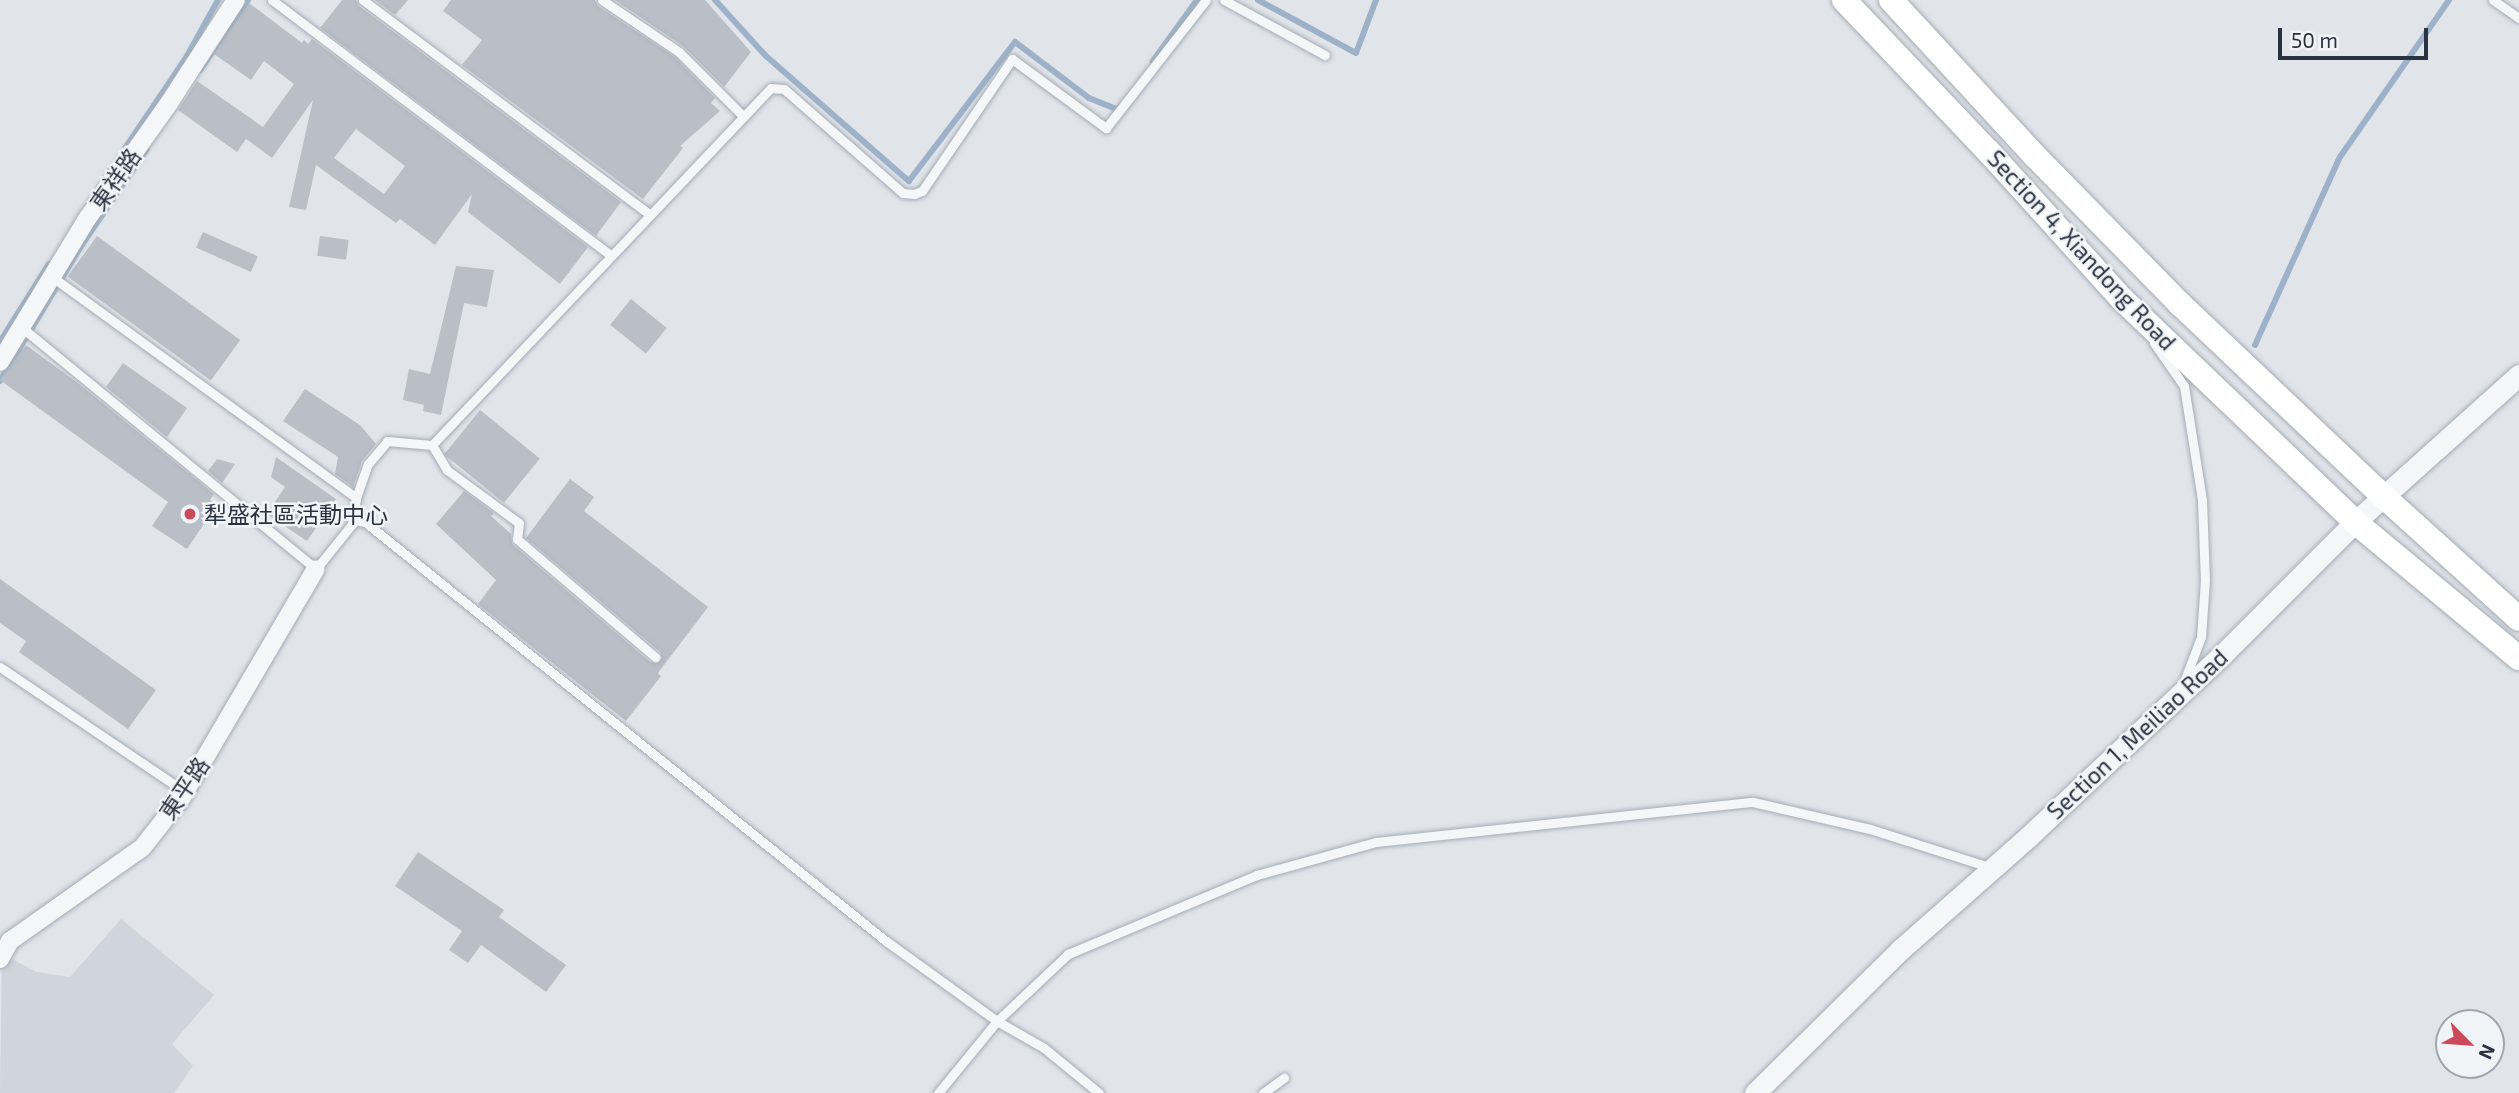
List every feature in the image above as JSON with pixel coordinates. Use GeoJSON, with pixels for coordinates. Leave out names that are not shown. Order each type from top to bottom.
{"type":"FeatureCollection","features":[{"type":"Feature","properties":{"kind":"main road","name":"Section 4, Xiandong Road"},"geometry":{"type":"LineString","coordinates":[[1844,0],[1989,152],[2122,299],[2356,522],[2519,659]]}},
{"type":"Feature","properties":{"kind":"main road","name":"Section 4, Xiandong Road"},"geometry":{"type":"LineString","coordinates":[[1891,0],[2034,155],[2171,294],[2383,496],[2519,619]]}},
{"type":"Feature","properties":{"kind":"street","name":"東祥路"},"geometry":{"type":"LineString","coordinates":[[0,362],[51,276],[236,0]]}},
{"type":"Feature","properties":{"kind":"street","name":"Section 1, Meiliao Road"},"geometry":{"type":"LineString","coordinates":[[1755,1093],[1900,950],[1993,868],[2168,705],[2383,496],[2519,375]]}},
{"type":"Feature","properties":{"kind":"street","name":"東平路"},"geometry":{"type":"LineString","coordinates":[[0,959],[5,938],[142,848],[184,792],[316,569]]}},
{"type":"Feature","properties":{"kind":"lane"},"geometry":{"type":"LineString","coordinates":[[272,0],[610,255]]}},
{"type":"Feature","properties":{"kind":"lane"},"geometry":{"type":"LineString","coordinates":[[363,0],[649,214]]}},
{"type":"Feature","properties":{"kind":"lane"},"geometry":{"type":"LineString","coordinates":[[602,0],[679,52],[742,116]]}},
{"type":"Feature","properties":{"kind":"lane"},"geometry":{"type":"LineString","coordinates":[[432,445],[771,88],[784,89],[902,192],[914,194],[922,191],[1012,59],[1106,128],[1206,0]]}},
{"type":"Feature","properties":{"kind":"lane"},"geometry":{"type":"LineString","coordinates":[[1224,0],[1325,55]]}},
{"type":"Feature","properties":{"kind":"lane"},"geometry":{"type":"LineString","coordinates":[[2493,0],[2519,18]]}},
{"type":"Feature","properties":{"kind":"lane"},"geometry":{"type":"LineString","coordinates":[[51,276],[356,498]]}},
{"type":"Feature","properties":{"kind":"lane"},"geometry":{"type":"LineString","coordinates":[[2122,299],[2184,386],[2202,500],[2205,580],[2201,637],[2190,672],[2168,705]]}},
{"type":"Feature","properties":{"kind":"lane"},"geometry":{"type":"LineString","coordinates":[[20,326],[316,569],[356,520],[365,522],[886,942],[997,1021],[1044,1048],[1099,1093]]}},
{"type":"Feature","properties":{"kind":"lane"},"geometry":{"type":"LineString","coordinates":[[352,524],[356,498],[368,464],[387,441],[432,445]]}},
{"type":"Feature","properties":{"kind":"lane"},"geometry":{"type":"LineString","coordinates":[[432,445],[447,470],[519,523],[517,538],[654,657]]}},
{"type":"Feature","properties":{"kind":"lane"},"geometry":{"type":"LineString","coordinates":[[0,667],[184,792]]}},
{"type":"Feature","properties":{"kind":"lane"},"geometry":{"type":"LineString","coordinates":[[938,1093],[997,1021],[1068,954],[1257,875],[1376,842],[1753,802],[1870,829],[1993,868]]}},
{"type":"Feature","properties":{"kind":"lane"},"geometry":{"type":"LineString","coordinates":[[1264,1093],[1284,1078]]}},
{"type":"Feature","properties":{"kind":"shaded area"},"geometry":{"type":"Polygon","coordinates":[[[121,919],[214,995],[172,1044],[193,1066],[174,1093],[0,1093],[2,954],[37,972],[70,977],[121,919]]]}},
{"type":"Feature","properties":{"kind":"building"},"geometry":{"type":"Polygon","coordinates":[[[342,0],[356,0],[359,6],[621,202],[596,236],[320,28],[342,0]]]}},
{"type":"Feature","properties":{"kind":"building"},"geometry":{"type":"Polygon","coordinates":[[[375,0],[408,0],[395,15],[375,0]]]}},
{"type":"Feature","properties":{"kind":"building"},"geometry":{"type":"Polygon","coordinates":[[[451,0],[595,0],[598,6],[675,57],[715,98],[711,103],[720,111],[680,146],[683,148],[643,199],[462,65],[482,40],[443,11],[451,0]]]}},
{"type":"Feature","properties":{"kind":"building"},"geometry":{"type":"Polygon","coordinates":[[[615,0],[705,0],[751,52],[724,87],[683,46],[615,0]]]}},
{"type":"Feature","properties":{"kind":"building"},"geometry":{"type":"Polygon","coordinates":[[[249,3],[302,43],[304,40],[308,44],[312,39],[588,247],[560,284],[468,212],[472,194],[435,245],[400,219],[396,223],[316,165],[306,210],[289,207],[313,100],[272,158],[246,139],[237,152],[178,110],[197,81],[263,127],[294,84],[264,61],[251,80],[214,54],[249,3]],[[356,129],[334,158],[384,194],[405,166],[356,129]]]}},
{"type":"Feature","properties":{"kind":"building"},"geometry":{"type":"Polygon","coordinates":[[[203,232],[258,256],[251,272],[196,248],[203,232]]]}},
{"type":"Feature","properties":{"kind":"building"},"geometry":{"type":"Polygon","coordinates":[[[97,236],[240,340],[211,380],[68,276],[97,236]]]}},
{"type":"Feature","properties":{"kind":"building"},"geometry":{"type":"Polygon","coordinates":[[[320,236],[349,240],[346,260],[317,256],[320,236]]]}},
{"type":"Feature","properties":{"kind":"building"},"geometry":{"type":"Polygon","coordinates":[[[456,266],[494,270],[487,307],[464,303],[441,415],[423,411],[424,405],[403,400],[409,369],[430,374],[456,266]]]}},
{"type":"Feature","properties":{"kind":"building"},"geometry":{"type":"Polygon","coordinates":[[[631,299],[667,328],[646,354],[610,325],[631,299]]]}},
{"type":"Feature","properties":{"kind":"building"},"geometry":{"type":"Polygon","coordinates":[[[26,345],[79,384],[214,494],[210,500],[223,509],[214,522],[208,518],[187,549],[152,526],[168,502],[0,380],[26,345]]]}},
{"type":"Feature","properties":{"kind":"building"},"geometry":{"type":"Polygon","coordinates":[[[123,363],[187,408],[167,437],[106,387],[123,363]]]}},
{"type":"Feature","properties":{"kind":"building"},"geometry":{"type":"Polygon","coordinates":[[[305,389],[360,425],[376,444],[362,461],[353,487],[335,474],[338,457],[283,421],[305,389]]]}},
{"type":"Feature","properties":{"kind":"building"},"geometry":{"type":"Polygon","coordinates":[[[480,410],[540,458],[504,503],[444,454],[480,410]]]}},
{"type":"Feature","properties":{"kind":"building"},"geometry":{"type":"Polygon","coordinates":[[[276,457],[336,499],[307,541],[267,514],[285,487],[271,477],[276,457]]]}},
{"type":"Feature","properties":{"kind":"building"},"geometry":{"type":"Polygon","coordinates":[[[217,459],[235,464],[222,483],[208,471],[217,459]]]}},
{"type":"Feature","properties":{"kind":"building"},"geometry":{"type":"Polygon","coordinates":[[[570,479],[594,497],[584,511],[708,607],[658,673],[661,676],[626,721],[478,604],[496,580],[436,524],[464,491],[494,513],[491,516],[511,534],[512,544],[650,662],[658,663],[662,658],[660,652],[526,538],[570,479]]]}},
{"type":"Feature","properties":{"kind":"building"},"geometry":{"type":"Polygon","coordinates":[[[0,579],[156,690],[128,729],[19,652],[26,641],[0,623],[0,579]]]}},
{"type":"Feature","properties":{"kind":"building"},"geometry":{"type":"Polygon","coordinates":[[[418,852],[504,910],[499,917],[566,965],[546,992],[481,945],[468,963],[449,950],[462,931],[395,886],[418,852]]]}},
{"type":"Feature","properties":{"kind":"waterway"},"geometry":{"type":"LineString","coordinates":[[89,202],[187,56],[218,0]]}},
{"type":"Feature","properties":{"kind":"waterway"},"geometry":{"type":"LineString","coordinates":[[200,70],[248,0]]}},
{"type":"Feature","properties":{"kind":"waterway"},"geometry":{"type":"LineString","coordinates":[[715,0],[766,56],[909,181],[1015,42],[1089,98],[1118,110],[1120,107]]}},
{"type":"Feature","properties":{"kind":"waterway"},"geometry":{"type":"LineString","coordinates":[[1153,61],[1197,0]]}},
{"type":"Feature","properties":{"kind":"waterway"},"geometry":{"type":"LineString","coordinates":[[1258,0],[1356,53],[1376,0]]}},
{"type":"Feature","properties":{"kind":"waterway"},"geometry":{"type":"LineString","coordinates":[[2255,345],[2340,157],[2449,0]]}},
{"type":"Feature","properties":{"kind":"waterway"},"geometry":{"type":"LineString","coordinates":[[0,381],[81,246],[147,149]]}},
{"type":"Feature","properties":{"kind":"waterway"},"geometry":{"type":"LineString","coordinates":[[0,342],[49,264]]}},
{"type":"Feature","properties":{"kind":"place","name":"犁盛社區活動中心"},"geometry":{"type":"Point","coordinates":[190,514]}}]}
